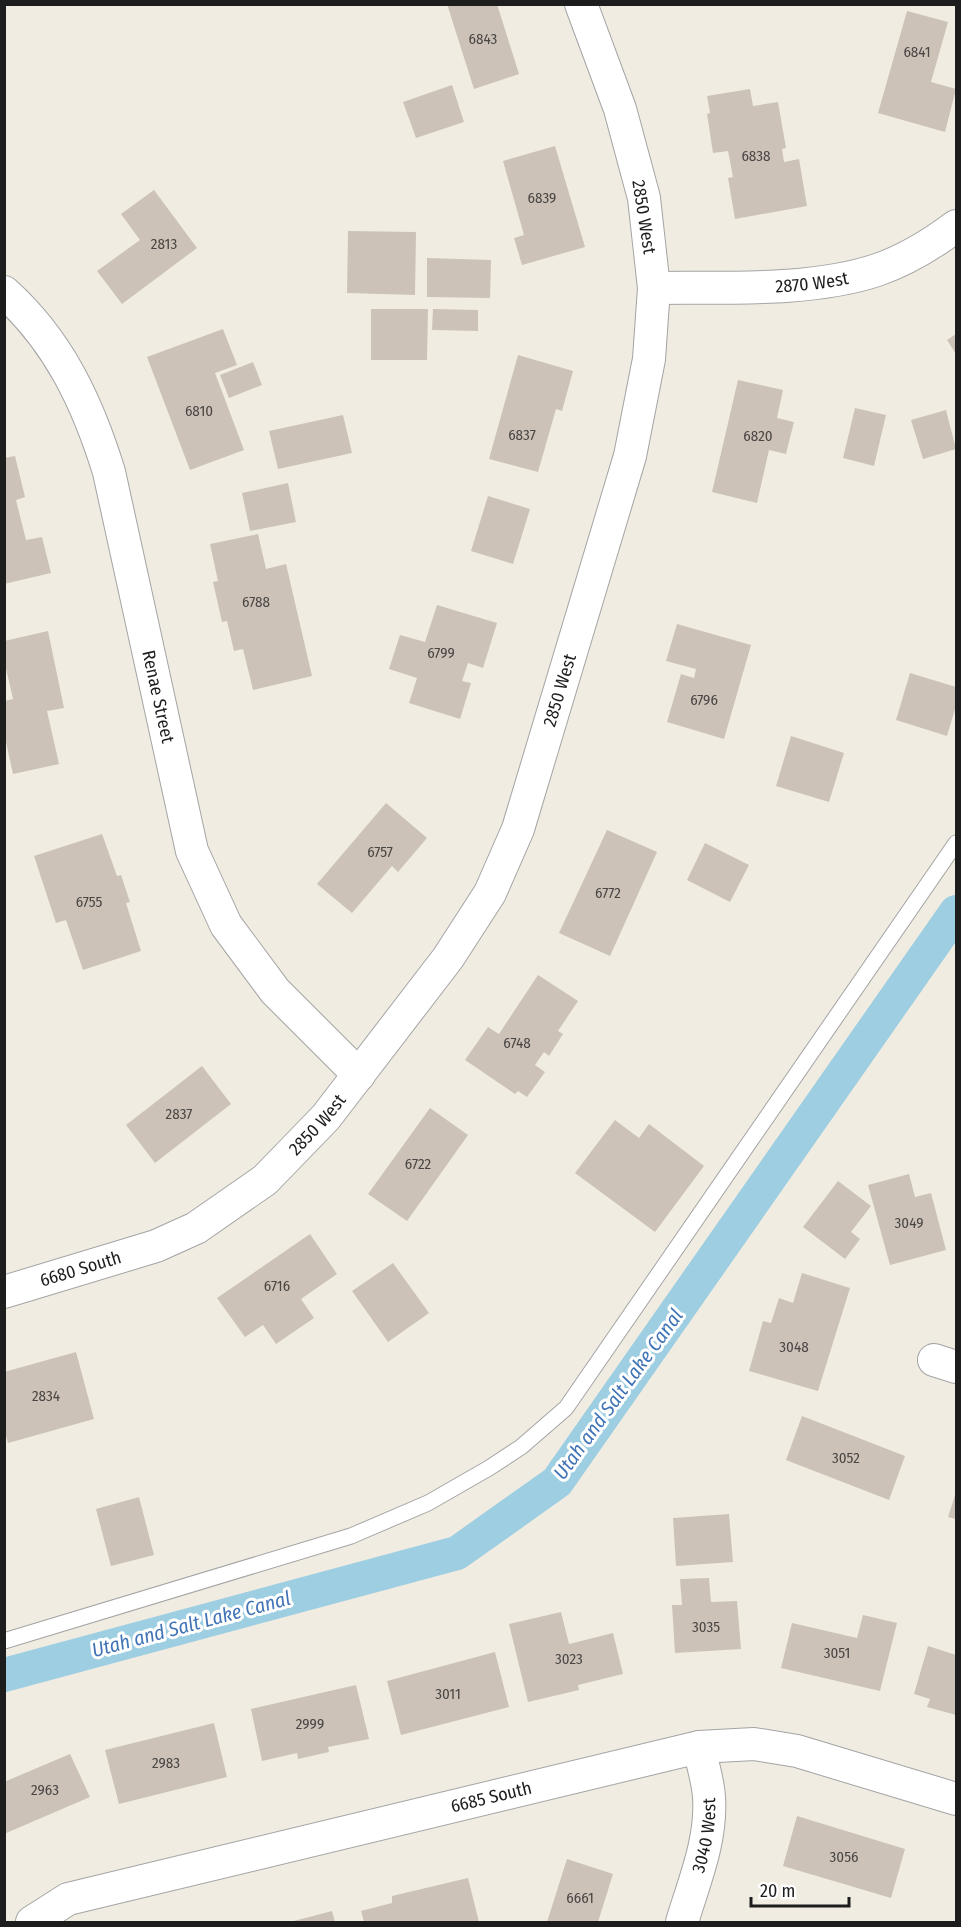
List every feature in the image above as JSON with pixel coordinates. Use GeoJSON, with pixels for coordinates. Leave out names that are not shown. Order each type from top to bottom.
{"type":"FeatureCollection","features":[{"type":"Feature","properties":{"kind":"street","name":"2850 West"},"geometry":{"type":"LineString","coordinates":[[156,1246],[196,1227],[265,1180],[326,1117],[448,958],[490,893],[518,829],[630,456],[649,359],[654,288],[644,198],[620,109],[581,4]]}},
{"type":"Feature","properties":{"kind":"street","name":"2870 West"},"geometry":{"type":"LineString","coordinates":[[654,288],[823,283],[876,270],[925,249],[957,226]]}},
{"type":"Feature","properties":{"kind":"street","name":"Renae Street"},"geometry":{"type":"LineString","coordinates":[[4,292],[40,329],[74,381],[94,426],[109,472],[192,851],[226,925],[275,991],[359,1075]]}},
{"type":"Feature","properties":{"kind":"street","name":"6680 South"},"geometry":{"type":"LineString","coordinates":[[4,1292],[156,1246]]}},
{"type":"Feature","properties":{"kind":"street","name":"6685 South"},"geometry":{"type":"LineString","coordinates":[[32,1923],[68,1899],[699,1747],[754,1744],[797,1752],[957,1799]]}},
{"type":"Feature","properties":{"kind":"street","name":"3040 West"},"geometry":{"type":"LineString","coordinates":[[682,1923],[706,1844],[709,1820],[709,1796],[699,1747]]}},
{"type":"Feature","properties":{"kind":"lane"},"geometry":{"type":"LineString","coordinates":[[4,1641],[351,1536],[428,1503],[521,1447],[566,1408],[943,859],[957,843]]}},
{"type":"Feature","properties":{"kind":"building"},"geometry":{"type":"Polygon","coordinates":[[[447,4],[497,4],[519,74],[474,89],[447,4]]]}},
{"type":"Feature","properties":{"kind":"building"},"geometry":{"type":"Polygon","coordinates":[[[907,11],[948,22],[931,82],[956,89],[945,132],[878,113],[907,11]]]}},
{"type":"Feature","properties":{"kind":"building"},"geometry":{"type":"Polygon","coordinates":[[[452,85],[464,122],[416,138],[403,102],[452,85]]]}},
{"type":"Feature","properties":{"kind":"building"},"geometry":{"type":"Polygon","coordinates":[[[750,89],[753,106],[778,102],[786,148],[782,149],[784,162],[799,159],[807,206],[735,219],[728,178],[733,177],[728,151],[713,153],[707,114],[710,113],[707,96],[750,89]]]}},
{"type":"Feature","properties":{"kind":"building"},"geometry":{"type":"Polygon","coordinates":[[[555,146],[585,247],[522,265],[514,238],[524,235],[503,161],[555,146]]]}},
{"type":"Feature","properties":{"kind":"building"},"geometry":{"type":"Polygon","coordinates":[[[154,190],[197,248],[122,304],[97,271],[140,240],[121,214],[154,190]]]}},
{"type":"Feature","properties":{"kind":"building"},"geometry":{"type":"Polygon","coordinates":[[[348,231],[416,232],[415,295],[347,293],[348,231]]]}},
{"type":"Feature","properties":{"kind":"building"},"geometry":{"type":"Polygon","coordinates":[[[427,258],[491,260],[490,298],[427,297],[427,258]]]}},
{"type":"Feature","properties":{"kind":"building"},"geometry":{"type":"Polygon","coordinates":[[[371,309],[428,309],[427,360],[371,360],[371,309]]]}},
{"type":"Feature","properties":{"kind":"building"},"geometry":{"type":"Polygon","coordinates":[[[433,309],[478,310],[478,331],[432,330],[433,309]]]}},
{"type":"Feature","properties":{"kind":"building"},"geometry":{"type":"Polygon","coordinates":[[[223,329],[237,365],[215,373],[244,450],[190,470],[147,357],[223,329]]]}},
{"type":"Feature","properties":{"kind":"building"},"geometry":{"type":"Polygon","coordinates":[[[956,334],[956,354],[947,340],[956,334]]]}},
{"type":"Feature","properties":{"kind":"building"},"geometry":{"type":"Polygon","coordinates":[[[518,355],[573,371],[562,411],[556,409],[538,472],[489,459],[518,355]]]}},
{"type":"Feature","properties":{"kind":"building"},"geometry":{"type":"Polygon","coordinates":[[[253,362],[262,385],[229,398],[220,375],[253,362]]]}},
{"type":"Feature","properties":{"kind":"building"},"geometry":{"type":"Polygon","coordinates":[[[738,380],[783,390],[777,418],[794,422],[786,454],[769,450],[757,503],[712,492],[738,380]]]}},
{"type":"Feature","properties":{"kind":"building"},"geometry":{"type":"Polygon","coordinates":[[[855,408],[886,415],[874,466],[843,458],[855,408]]]}},
{"type":"Feature","properties":{"kind":"building"},"geometry":{"type":"Polygon","coordinates":[[[946,410],[956,449],[923,459],[911,420],[946,410]]]}},
{"type":"Feature","properties":{"kind":"building"},"geometry":{"type":"Polygon","coordinates":[[[343,415],[352,453],[278,469],[269,431],[343,415]]]}},
{"type":"Feature","properties":{"kind":"building"},"geometry":{"type":"Polygon","coordinates":[[[15,456],[25,497],[16,500],[26,540],[42,537],[51,573],[4,584],[4,458],[15,456]]]}},
{"type":"Feature","properties":{"kind":"building"},"geometry":{"type":"Polygon","coordinates":[[[288,483],[296,522],[250,531],[242,493],[288,483]]]}},
{"type":"Feature","properties":{"kind":"building"},"geometry":{"type":"Polygon","coordinates":[[[488,496],[530,509],[513,564],[471,551],[488,496]]]}},
{"type":"Feature","properties":{"kind":"building"},"geometry":{"type":"Polygon","coordinates":[[[258,534],[266,569],[286,564],[312,676],[253,690],[243,649],[234,651],[227,621],[222,622],[213,582],[218,581],[210,544],[258,534]]]}},
{"type":"Feature","properties":{"kind":"building"},"geometry":{"type":"Polygon","coordinates":[[[437,605],[497,623],[483,668],[468,663],[462,681],[471,683],[460,719],[409,703],[417,678],[389,669],[400,635],[425,642],[437,605]]]}},
{"type":"Feature","properties":{"kind":"building"},"geometry":{"type":"Polygon","coordinates":[[[677,624],[751,645],[724,739],[667,722],[681,674],[694,678],[696,669],[666,661],[677,624]]]}},
{"type":"Feature","properties":{"kind":"building"},"geometry":{"type":"Polygon","coordinates":[[[48,631],[64,708],[47,711],[59,764],[13,774],[4,733],[4,701],[13,699],[4,660],[4,641],[48,631]]]}},
{"type":"Feature","properties":{"kind":"building"},"geometry":{"type":"Polygon","coordinates":[[[910,673],[956,687],[956,706],[947,736],[896,720],[910,673]]]}},
{"type":"Feature","properties":{"kind":"building"},"geometry":{"type":"Polygon","coordinates":[[[791,736],[844,753],[829,802],[776,786],[791,736]]]}},
{"type":"Feature","properties":{"kind":"building"},"geometry":{"type":"Polygon","coordinates":[[[386,803],[427,838],[398,872],[392,866],[352,913],[317,884],[386,803]]]}},
{"type":"Feature","properties":{"kind":"building"},"geometry":{"type":"Polygon","coordinates":[[[607,830],[657,852],[610,956],[559,933],[607,830]]]}},
{"type":"Feature","properties":{"kind":"building"},"geometry":{"type":"Polygon","coordinates":[[[102,834],[117,876],[121,875],[130,902],[126,903],[141,951],[83,970],[66,920],[56,923],[34,856],[102,834]]]}},
{"type":"Feature","properties":{"kind":"building"},"geometry":{"type":"Polygon","coordinates":[[[705,843],[749,865],[730,902],[687,880],[705,843]]]}},
{"type":"Feature","properties":{"kind":"building"},"geometry":{"type":"Polygon","coordinates":[[[538,975],[578,1001],[558,1031],[563,1034],[549,1056],[544,1052],[535,1065],[545,1072],[527,1097],[518,1091],[515,1094],[465,1060],[488,1027],[499,1034],[538,975]]]}},
{"type":"Feature","properties":{"kind":"building"},"geometry":{"type":"Polygon","coordinates":[[[202,1066],[231,1104],[155,1163],[126,1125],[202,1066]]]}},
{"type":"Feature","properties":{"kind":"building"},"geometry":{"type":"Polygon","coordinates":[[[430,1108],[468,1135],[407,1221],[368,1194],[430,1108]]]}},
{"type":"Feature","properties":{"kind":"building"},"geometry":{"type":"Polygon","coordinates":[[[615,1120],[639,1138],[649,1124],[704,1166],[655,1232],[575,1173],[615,1120]]]}},
{"type":"Feature","properties":{"kind":"building"},"geometry":{"type":"Polygon","coordinates":[[[909,1174],[915,1197],[931,1193],[946,1250],[890,1265],[868,1185],[909,1174]]]}},
{"type":"Feature","properties":{"kind":"building"},"geometry":{"type":"Polygon","coordinates":[[[838,1181],[871,1206],[851,1232],[860,1239],[845,1259],[803,1227],[838,1181]]]}},
{"type":"Feature","properties":{"kind":"building"},"geometry":{"type":"Polygon","coordinates":[[[310,1234],[337,1274],[301,1299],[314,1318],[276,1344],[263,1325],[245,1337],[217,1298],[310,1234]]]}},
{"type":"Feature","properties":{"kind":"building"},"geometry":{"type":"Polygon","coordinates":[[[393,1263],[429,1313],[388,1342],[352,1291],[393,1263]]]}},
{"type":"Feature","properties":{"kind":"building"},"geometry":{"type":"Polygon","coordinates":[[[802,1273],[850,1288],[818,1391],[749,1371],[763,1321],[771,1323],[779,1298],[793,1303],[802,1273]]]}},
{"type":"Feature","properties":{"kind":"building"},"geometry":{"type":"Polygon","coordinates":[[[76,1352],[94,1419],[8,1443],[4,1429],[4,1372],[76,1352]]]}},
{"type":"Feature","properties":{"kind":"building"},"geometry":{"type":"Polygon","coordinates":[[[802,1416],[905,1456],[889,1500],[786,1460],[802,1416]]]}},
{"type":"Feature","properties":{"kind":"building"},"geometry":{"type":"Polygon","coordinates":[[[956,1492],[956,1519],[948,1517],[956,1492]]]}},
{"type":"Feature","properties":{"kind":"building"},"geometry":{"type":"Polygon","coordinates":[[[139,1497],[154,1555],[111,1566],[96,1509],[139,1497]]]}},
{"type":"Feature","properties":{"kind":"building"},"geometry":{"type":"Polygon","coordinates":[[[729,1514],[733,1562],[676,1566],[673,1518],[729,1514]]]}},
{"type":"Feature","properties":{"kind":"building"},"geometry":{"type":"Polygon","coordinates":[[[709,1578],[711,1602],[737,1601],[741,1649],[675,1653],[672,1605],[682,1605],[680,1579],[709,1578]]]}},
{"type":"Feature","properties":{"kind":"building"},"geometry":{"type":"Polygon","coordinates":[[[561,1612],[569,1644],[613,1633],[623,1674],[578,1685],[579,1690],[528,1702],[509,1624],[561,1612]]]}},
{"type":"Feature","properties":{"kind":"building"},"geometry":{"type":"Polygon","coordinates":[[[863,1615],[897,1623],[880,1691],[781,1668],[792,1623],[857,1638],[863,1615]]]}},
{"type":"Feature","properties":{"kind":"building"},"geometry":{"type":"Polygon","coordinates":[[[928,1646],[956,1655],[956,1715],[927,1707],[930,1699],[914,1694],[928,1646]]]}},
{"type":"Feature","properties":{"kind":"building"},"geometry":{"type":"Polygon","coordinates":[[[495,1652],[509,1707],[401,1735],[387,1681],[495,1652]]]}},
{"type":"Feature","properties":{"kind":"building"},"geometry":{"type":"Polygon","coordinates":[[[356,1685],[369,1739],[328,1747],[329,1752],[298,1759],[297,1753],[262,1761],[251,1709],[356,1685]]]}},
{"type":"Feature","properties":{"kind":"building"},"geometry":{"type":"Polygon","coordinates":[[[214,1723],[227,1777],[119,1804],[105,1750],[214,1723]]]}},
{"type":"Feature","properties":{"kind":"building"},"geometry":{"type":"Polygon","coordinates":[[[70,1754],[90,1797],[4,1834],[4,1782],[70,1754]]]}},
{"type":"Feature","properties":{"kind":"building"},"geometry":{"type":"Polygon","coordinates":[[[797,1816],[905,1849],[891,1898],[783,1866],[797,1816]]]}},
{"type":"Feature","properties":{"kind":"building"},"geometry":{"type":"Polygon","coordinates":[[[567,1859],[613,1874],[598,1922],[547,1922],[567,1859]]]}},
{"type":"Feature","properties":{"kind":"building"},"geometry":{"type":"Polygon","coordinates":[[[468,1878],[479,1922],[364,1922],[361,1911],[392,1903],[392,1896],[468,1878]]]}},
{"type":"Feature","properties":{"kind":"building"},"geometry":{"type":"Polygon","coordinates":[[[332,1911],[335,1922],[290,1922],[332,1911]]]}},
{"type":"Feature","properties":{"kind":"waterway","name":"Utah and Salt Lake Canal"},"geometry":{"type":"LineString","coordinates":[[4,1675],[457,1553],[557,1482],[956,912]]}}]}
